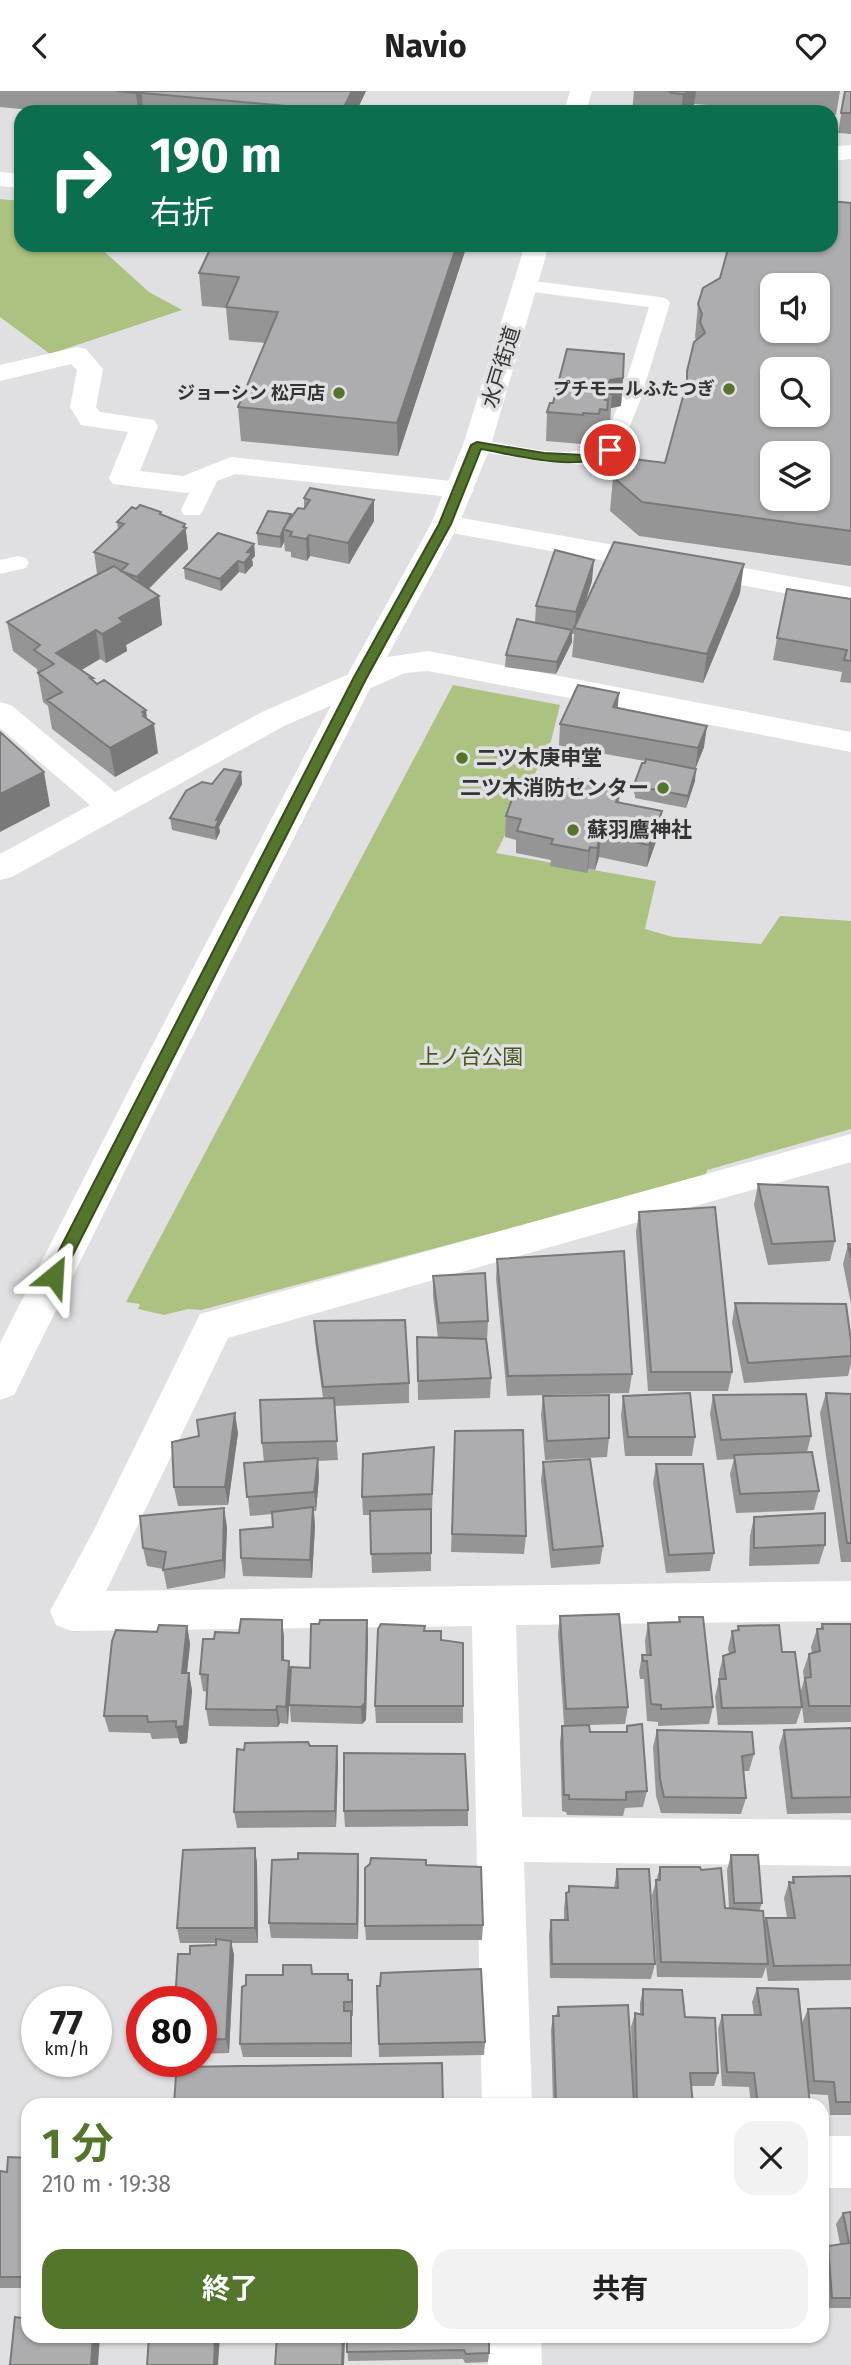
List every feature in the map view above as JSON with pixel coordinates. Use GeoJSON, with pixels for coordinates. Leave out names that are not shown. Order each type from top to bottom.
{"type":"FeatureCollection","features":[{"type":"Feature","properties":{"kind":"main road","name":"水戸街道"},"geometry":{"type":"LineString","coordinates":[[0,1383],[144,1095],[360,679],[445,524],[477,445],[535,252]]}},
{"type":"Feature","properties":{"kind":"main road"},"geometry":{"type":"LineString","coordinates":[[0,373],[77,355],[90,369],[83,407],[91,419],[144,426],[124,478],[187,485],[231,465],[460,490]]}},
{"type":"Feature","properties":{"kind":"main road"},"geometry":{"type":"LineString","coordinates":[[445,524],[851,596]]}},
{"type":"Feature","properties":{"kind":"main road"},"geometry":{"type":"LineString","coordinates":[[0,869],[273,719],[399,664],[428,661],[851,742]]}},
{"type":"Feature","properties":{"kind":"main road"},"geometry":{"type":"LineString","coordinates":[[0,712],[114,808]]}},
{"type":"Feature","properties":{"kind":"main road"},"geometry":{"type":"LineString","coordinates":[[851,1148],[214,1326],[109,1543],[72,1611],[851,1601]]}},
{"type":"Feature","properties":{"kind":"main road"},"geometry":{"type":"LineString","coordinates":[[493,1605],[507,2098]]}},
{"type":"Feature","properties":{"kind":"main road"},"geometry":{"type":"LineString","coordinates":[[500,1839],[851,1843]]}},
{"type":"Feature","properties":{"kind":"main road"},"geometry":{"type":"LineString","coordinates":[[829,2162],[851,2162]]}},
{"type":"Feature","properties":{"kind":"main road"},"geometry":{"type":"LineString","coordinates":[[514,2343],[515,2365]]}},
{"type":"Feature","properties":{"kind":"lane"},"geometry":{"type":"LineString","coordinates":[[477,445],[544,456],[585,459],[610,450],[630,401],[660,303],[525,286]]}},
{"type":"Feature","properties":{"kind":"lane"},"geometry":{"type":"LineString","coordinates":[[192,510],[209,475]]}},
{"type":"Feature","properties":{"kind":"green space"},"geometry":{"type":"Polygon","coordinates":[[[0,199],[14,200],[14,252],[105,252],[149,292],[182,310],[50,354],[0,317],[0,199]]]}},
{"type":"Feature","properties":{"kind":"green space","name":"上ノ台公園"},"geometry":{"type":"Polygon","coordinates":[[[453,685],[560,705],[551,741],[496,853],[656,881],[645,929],[673,937],[761,944],[780,916],[851,921],[851,1129],[707,1170],[705,1177],[201,1310],[188,1309],[164,1315],[138,1309],[140,1304],[126,1302],[453,685]]]}},
{"type":"Feature","properties":{"kind":"building"},"geometry":{"type":"Polygon","coordinates":[[[352,91],[345,105],[275,105],[142,93],[352,91]]]}},
{"type":"Feature","properties":{"kind":"building"},"geometry":{"type":"Polygon","coordinates":[[[668,91],[693,91],[683,94],[668,91]]]}},
{"type":"Feature","properties":{"kind":"building"},"geometry":{"type":"Polygon","coordinates":[[[845,91],[851,91],[851,113],[841,113],[845,91]]]}},
{"type":"Feature","properties":{"kind":"building","name":"プチモールふたつぎ"},"geometry":{"type":"Polygon","coordinates":[[[838,202],[851,203],[851,531],[642,502],[613,477],[618,457],[665,463],[687,382],[694,342],[705,333],[700,322],[702,314],[698,304],[703,288],[720,278],[727,252],[838,252],[838,202]]]}},
{"type":"Feature","properties":{"kind":"building","name":"ジョーシン 松戸店"},"geometry":{"type":"Polygon","coordinates":[[[209,252],[455,252],[397,423],[238,407],[278,312],[226,307],[239,277],[199,273],[209,252]]]}},
{"type":"Feature","properties":{"kind":"building"},"geometry":{"type":"Polygon","coordinates":[[[567,349],[624,354],[623,378],[610,380],[607,388],[612,389],[612,394],[606,394],[607,410],[600,409],[599,414],[583,415],[547,412],[550,403],[553,403],[567,349]]]}},
{"type":"Feature","properties":{"kind":"building"},"geometry":{"type":"Polygon","coordinates":[[[310,488],[374,500],[348,543],[309,535],[306,539],[290,536],[292,532],[283,529],[298,508],[304,509],[310,500],[304,498],[310,488]]]}},
{"type":"Feature","properties":{"kind":"building"},"geometry":{"type":"Polygon","coordinates":[[[140,505],[185,524],[183,527],[186,528],[137,577],[121,571],[128,564],[94,552],[124,524],[117,522],[132,507],[136,509],[140,505]]]}},
{"type":"Feature","properties":{"kind":"building"},"geometry":{"type":"Polygon","coordinates":[[[268,511],[291,514],[280,537],[257,533],[268,511]]]}},
{"type":"Feature","properties":{"kind":"building"},"geometry":{"type":"Polygon","coordinates":[[[218,533],[254,544],[247,552],[252,553],[244,563],[238,561],[220,579],[184,568],[218,533]]]}},
{"type":"Feature","properties":{"kind":"building"},"geometry":{"type":"Polygon","coordinates":[[[614,542],[744,564],[707,654],[574,628],[614,542]]]}},
{"type":"Feature","properties":{"kind":"building"},"geometry":{"type":"Polygon","coordinates":[[[555,550],[594,560],[576,612],[536,606],[555,550]]]}},
{"type":"Feature","properties":{"kind":"building"},"geometry":{"type":"Polygon","coordinates":[[[114,566],[159,596],[119,618],[123,622],[102,634],[96,630],[56,653],[93,678],[90,678],[97,684],[104,680],[146,710],[142,712],[145,715],[143,716],[154,724],[110,748],[47,700],[62,692],[38,673],[54,664],[34,650],[40,645],[7,622],[114,566]]]}},
{"type":"Feature","properties":{"kind":"building"},"geometry":{"type":"Polygon","coordinates":[[[787,589],[851,599],[851,661],[844,660],[847,650],[777,638],[787,589]]]}},
{"type":"Feature","properties":{"kind":"building"},"geometry":{"type":"Polygon","coordinates":[[[517,619],[572,630],[557,662],[506,655],[517,619]]]}},
{"type":"Feature","properties":{"kind":"building"},"geometry":{"type":"Polygon","coordinates":[[[578,685],[619,693],[613,707],[707,726],[698,748],[560,724],[578,685]]]}},
{"type":"Feature","properties":{"kind":"building"},"geometry":{"type":"Polygon","coordinates":[[[0,732],[44,772],[0,794],[0,732]]]}},
{"type":"Feature","properties":{"kind":"building"},"geometry":{"type":"Polygon","coordinates":[[[646,759],[696,769],[688,796],[636,786],[642,763],[645,763],[646,759]]]}},
{"type":"Feature","properties":{"kind":"building"},"geometry":{"type":"Polygon","coordinates":[[[224,769],[241,772],[216,820],[219,820],[215,828],[170,818],[186,791],[202,782],[212,784],[224,769]]]}},
{"type":"Feature","properties":{"kind":"building"},"geometry":{"type":"Polygon","coordinates":[[[537,775],[614,786],[613,790],[620,792],[616,802],[662,811],[649,845],[601,835],[597,848],[590,847],[589,851],[551,844],[553,839],[517,831],[521,819],[506,816],[517,785],[532,787],[537,775]]]}},
{"type":"Feature","properties":{"kind":"building"},"geometry":{"type":"Polygon","coordinates":[[[758,1184],[828,1187],[835,1241],[772,1244],[758,1184]]]}},
{"type":"Feature","properties":{"kind":"building"},"geometry":{"type":"Polygon","coordinates":[[[715,1207],[732,1372],[651,1372],[639,1212],[715,1207]]]}},
{"type":"Feature","properties":{"kind":"building"},"geometry":{"type":"Polygon","coordinates":[[[624,1251],[632,1374],[508,1376],[497,1259],[624,1251]]]}},
{"type":"Feature","properties":{"kind":"building"},"geometry":{"type":"Polygon","coordinates":[[[485,1273],[488,1321],[439,1323],[433,1276],[485,1273]]]}},
{"type":"Feature","properties":{"kind":"building"},"geometry":{"type":"Polygon","coordinates":[[[735,1303],[846,1304],[851,1356],[748,1363],[735,1303]]]}},
{"type":"Feature","properties":{"kind":"building"},"geometry":{"type":"Polygon","coordinates":[[[405,1320],[409,1383],[323,1387],[314,1321],[405,1320]]]}},
{"type":"Feature","properties":{"kind":"building"},"geometry":{"type":"Polygon","coordinates":[[[417,1337],[486,1339],[491,1378],[418,1381],[417,1337]]]}},
{"type":"Feature","properties":{"kind":"building"},"geometry":{"type":"Polygon","coordinates":[[[690,1393],[695,1437],[628,1437],[623,1396],[690,1393]]]}},
{"type":"Feature","properties":{"kind":"building"},"geometry":{"type":"Polygon","coordinates":[[[826,1393],[851,1394],[851,1543],[847,1543],[826,1393]]]}},
{"type":"Feature","properties":{"kind":"building"},"geometry":{"type":"Polygon","coordinates":[[[806,1394],[811,1436],[721,1440],[713,1395],[806,1394]]]}},
{"type":"Feature","properties":{"kind":"building"},"geometry":{"type":"Polygon","coordinates":[[[609,1395],[609,1438],[547,1441],[543,1396],[609,1395]]]}},
{"type":"Feature","properties":{"kind":"building"},"geometry":{"type":"Polygon","coordinates":[[[334,1398],[337,1441],[262,1443],[260,1400],[334,1398]]]}},
{"type":"Feature","properties":{"kind":"building"},"geometry":{"type":"Polygon","coordinates":[[[235,1413],[225,1487],[174,1487],[172,1442],[199,1436],[197,1420],[235,1413]]]}},
{"type":"Feature","properties":{"kind":"building"},"geometry":{"type":"Polygon","coordinates":[[[523,1430],[526,1536],[452,1534],[455,1431],[523,1430]]]}},
{"type":"Feature","properties":{"kind":"building"},"geometry":{"type":"Polygon","coordinates":[[[434,1447],[432,1494],[362,1497],[363,1454],[434,1447]]]}},
{"type":"Feature","properties":{"kind":"building"},"geometry":{"type":"Polygon","coordinates":[[[812,1452],[819,1491],[740,1494],[734,1455],[812,1452]]]}},
{"type":"Feature","properties":{"kind":"building"},"geometry":{"type":"Polygon","coordinates":[[[318,1458],[314,1492],[247,1497],[244,1463],[318,1458]]]}},
{"type":"Feature","properties":{"kind":"building"},"geometry":{"type":"Polygon","coordinates":[[[590,1459],[603,1546],[553,1550],[543,1462],[590,1459]]]}},
{"type":"Feature","properties":{"kind":"building"},"geometry":{"type":"Polygon","coordinates":[[[656,1464],[703,1464],[714,1553],[669,1555],[656,1464]]]}},
{"type":"Feature","properties":{"kind":"building"},"geometry":{"type":"Polygon","coordinates":[[[313,1507],[310,1560],[241,1558],[240,1530],[273,1527],[272,1512],[313,1507]]]}},
{"type":"Feature","properties":{"kind":"building"},"geometry":{"type":"Polygon","coordinates":[[[224,1508],[223,1560],[163,1570],[166,1552],[143,1548],[140,1516],[224,1508]]]}},
{"type":"Feature","properties":{"kind":"building"},"geometry":{"type":"Polygon","coordinates":[[[431,1509],[431,1553],[371,1554],[370,1511],[431,1509]]]}},
{"type":"Feature","properties":{"kind":"building"},"geometry":{"type":"Polygon","coordinates":[[[825,1513],[825,1545],[754,1548],[754,1517],[825,1513]]]}},
{"type":"Feature","properties":{"kind":"building"},"geometry":{"type":"Polygon","coordinates":[[[619,1614],[628,1707],[566,1709],[560,1616],[619,1614]]]}},
{"type":"Feature","properties":{"kind":"building"},"geometry":{"type":"Polygon","coordinates":[[[679,1617],[703,1617],[713,1707],[661,1709],[661,1705],[651,1704],[647,1661],[643,1661],[642,1655],[651,1655],[648,1623],[680,1622],[679,1617]]]}},
{"type":"Feature","properties":{"kind":"building"},"geometry":{"type":"Polygon","coordinates":[[[241,1619],[282,1620],[282,1660],[289,1661],[286,1707],[277,1706],[276,1710],[206,1709],[208,1675],[200,1674],[203,1639],[214,1639],[215,1632],[239,1633],[241,1619]]]}},
{"type":"Feature","properties":{"kind":"building"},"geometry":{"type":"Polygon","coordinates":[[[320,1620],[367,1620],[365,1703],[361,1707],[289,1705],[291,1667],[310,1668],[311,1624],[319,1624],[320,1620]]]}},
{"type":"Feature","properties":{"kind":"building"},"geometry":{"type":"Polygon","coordinates":[[[381,1624],[425,1626],[424,1631],[441,1631],[441,1640],[463,1643],[463,1706],[375,1706],[378,1629],[381,1624]]]}},
{"type":"Feature","properties":{"kind":"building"},"geometry":{"type":"Polygon","coordinates":[[[822,1624],[851,1624],[851,1706],[809,1706],[805,1678],[811,1677],[809,1654],[820,1651],[817,1629],[823,1629],[822,1624]]]}},
{"type":"Feature","properties":{"kind":"building"},"geometry":{"type":"Polygon","coordinates":[[[159,1625],[187,1626],[182,1673],[189,1673],[184,1726],[176,1727],[176,1721],[148,1722],[147,1716],[104,1716],[112,1641],[116,1630],[157,1632],[159,1625]]]}},
{"type":"Feature","properties":{"kind":"building"},"geometry":{"type":"Polygon","coordinates":[[[779,1625],[782,1652],[795,1652],[802,1707],[722,1708],[719,1679],[726,1679],[723,1656],[735,1652],[732,1631],[739,1630],[738,1626],[779,1625]]]}},
{"type":"Feature","properties":{"kind":"building"},"geometry":{"type":"Polygon","coordinates":[[[642,1724],[647,1791],[626,1792],[626,1800],[569,1799],[569,1795],[564,1795],[562,1726],[589,1725],[590,1732],[627,1732],[627,1726],[642,1724]]]}},
{"type":"Feature","properties":{"kind":"building"},"geometry":{"type":"Polygon","coordinates":[[[851,1728],[851,1797],[792,1798],[784,1730],[851,1728]]]}},
{"type":"Feature","properties":{"kind":"building"},"geometry":{"type":"Polygon","coordinates":[[[657,1730],[752,1732],[754,1754],[742,1756],[746,1798],[664,1797],[660,1779],[657,1730]]]}},
{"type":"Feature","properties":{"kind":"building"},"geometry":{"type":"Polygon","coordinates":[[[308,1742],[310,1746],[337,1746],[335,1811],[234,1812],[237,1749],[244,1750],[245,1743],[308,1742]]]}},
{"type":"Feature","properties":{"kind":"building"},"geometry":{"type":"Polygon","coordinates":[[[344,1753],[465,1754],[468,1810],[344,1811],[344,1753]]]}},
{"type":"Feature","properties":{"kind":"building"},"geometry":{"type":"Polygon","coordinates":[[[255,1848],[255,1928],[177,1928],[183,1850],[255,1848]]]}},
{"type":"Feature","properties":{"kind":"building"},"geometry":{"type":"Polygon","coordinates":[[[298,1853],[358,1854],[357,1924],[269,1923],[272,1860],[298,1859],[298,1853]]]}},
{"type":"Feature","properties":{"kind":"building"},"geometry":{"type":"Polygon","coordinates":[[[731,1855],[758,1855],[762,1903],[734,1903],[731,1855]]]}},
{"type":"Feature","properties":{"kind":"building"},"geometry":{"type":"Polygon","coordinates":[[[371,1858],[426,1860],[426,1865],[481,1867],[483,1925],[365,1926],[365,1868],[370,1864],[371,1858]]]}},
{"type":"Feature","properties":{"kind":"building"},"geometry":{"type":"Polygon","coordinates":[[[660,1867],[700,1867],[701,1870],[721,1868],[725,1908],[763,1911],[768,1964],[661,1962],[656,1880],[660,1880],[660,1867]]]}},
{"type":"Feature","properties":{"kind":"building"},"geometry":{"type":"Polygon","coordinates":[[[617,1869],[649,1869],[655,1964],[552,1964],[551,1920],[568,1920],[566,1893],[569,1892],[569,1886],[618,1888],[617,1869]]]}},
{"type":"Feature","properties":{"kind":"building"},"geometry":{"type":"Polygon","coordinates":[[[851,1876],[851,1965],[774,1966],[766,1918],[795,1918],[789,1882],[794,1883],[793,1877],[851,1876]]]}},
{"type":"Feature","properties":{"kind":"building"},"geometry":{"type":"Polygon","coordinates":[[[216,1939],[231,1941],[226,2039],[217,2039],[217,1986],[176,1986],[178,1954],[190,1954],[190,1946],[216,1945],[216,1939]]]}},
{"type":"Feature","properties":{"kind":"building"},"geometry":{"type":"Polygon","coordinates":[[[283,1965],[311,1965],[312,1974],[348,1974],[348,1980],[352,1980],[352,2002],[344,2002],[344,2011],[351,2011],[351,2043],[240,2044],[242,1987],[246,1985],[246,1975],[283,1975],[283,1965]]]}},
{"type":"Feature","properties":{"kind":"building"},"geometry":{"type":"Polygon","coordinates":[[[481,1969],[485,2042],[379,2044],[377,1986],[380,1986],[381,1973],[481,1969]]]}},
{"type":"Feature","properties":{"kind":"building"},"geometry":{"type":"Polygon","coordinates":[[[757,1988],[798,1989],[809,2098],[757,2098],[754,2073],[727,2072],[722,2015],[761,2015],[757,1988]]]}},
{"type":"Feature","properties":{"kind":"building"},"geometry":{"type":"Polygon","coordinates":[[[643,1989],[682,1990],[685,2017],[715,2018],[718,2073],[690,2073],[692,2098],[637,2098],[635,2013],[643,2015],[643,1989]]]}},
{"type":"Feature","properties":{"kind":"building"},"geometry":{"type":"Polygon","coordinates":[[[628,2005],[634,2098],[556,2098],[553,2016],[559,2016],[558,2007],[628,2005]]]}},
{"type":"Feature","properties":{"kind":"building"},"geometry":{"type":"Polygon","coordinates":[[[851,2008],[851,2102],[836,2102],[834,2082],[814,2081],[808,2009],[851,2008]]]}},
{"type":"Feature","properties":{"kind":"building"},"geometry":{"type":"Polygon","coordinates":[[[442,2063],[443,2098],[174,2098],[176,2077],[217,2077],[217,2066],[442,2063]]]}},
{"type":"Feature","properties":{"kind":"building"},"geometry":{"type":"Polygon","coordinates":[[[8,2157],[21,2158],[21,2277],[0,2277],[0,2171],[7,2172],[8,2157]]]}},
{"type":"Feature","properties":{"kind":"building"},"geometry":{"type":"Polygon","coordinates":[[[851,2212],[851,2298],[832,2298],[829,2246],[849,2243],[843,2213],[851,2212]]]}},
{"type":"Feature","properties":{"kind":"building"},"geometry":{"type":"Polygon","coordinates":[[[15,2317],[21,2318],[21,2343],[93,2343],[91,2365],[10,2365],[15,2317]]]}},
{"type":"Feature","properties":{"kind":"building"},"geometry":{"type":"Polygon","coordinates":[[[149,2343],[215,2343],[214,2365],[147,2365],[149,2343]]]}},
{"type":"Feature","properties":{"kind":"building"},"geometry":{"type":"Polygon","coordinates":[[[277,2343],[343,2343],[342,2365],[275,2365],[277,2343]]]}},
{"type":"Feature","properties":{"kind":"building"},"geometry":{"type":"Polygon","coordinates":[[[347,2343],[489,2343],[489,2353],[466,2354],[464,2350],[347,2352],[347,2343]]]}},
{"type":"Feature","properties":{"kind":"place","name":"プチモールふたつぎ"},"geometry":{"type":"Point","coordinates":[729,389]}},
{"type":"Feature","properties":{"kind":"place","name":"ジョーシン 松戸店"},"geometry":{"type":"Point","coordinates":[339,393]}},
{"type":"Feature","properties":{"kind":"place","name":"二ツ木庚申堂"},"geometry":{"type":"Point","coordinates":[462,758]}},
{"type":"Feature","properties":{"kind":"place","name":"二ツ木消防センター"},"geometry":{"type":"Point","coordinates":[663,788]}},
{"type":"Feature","properties":{"kind":"place","name":"蘇羽鷹神社"},"geometry":{"type":"Point","coordinates":[573,830]}},
{"type":"Feature","properties":{"kind":"route"},"geometry":{"type":"LineString","coordinates":[[54,1276],[150,1084],[360,679],[445,524],[477,445],[544,456],[585,459],[610,450]]}}]}
